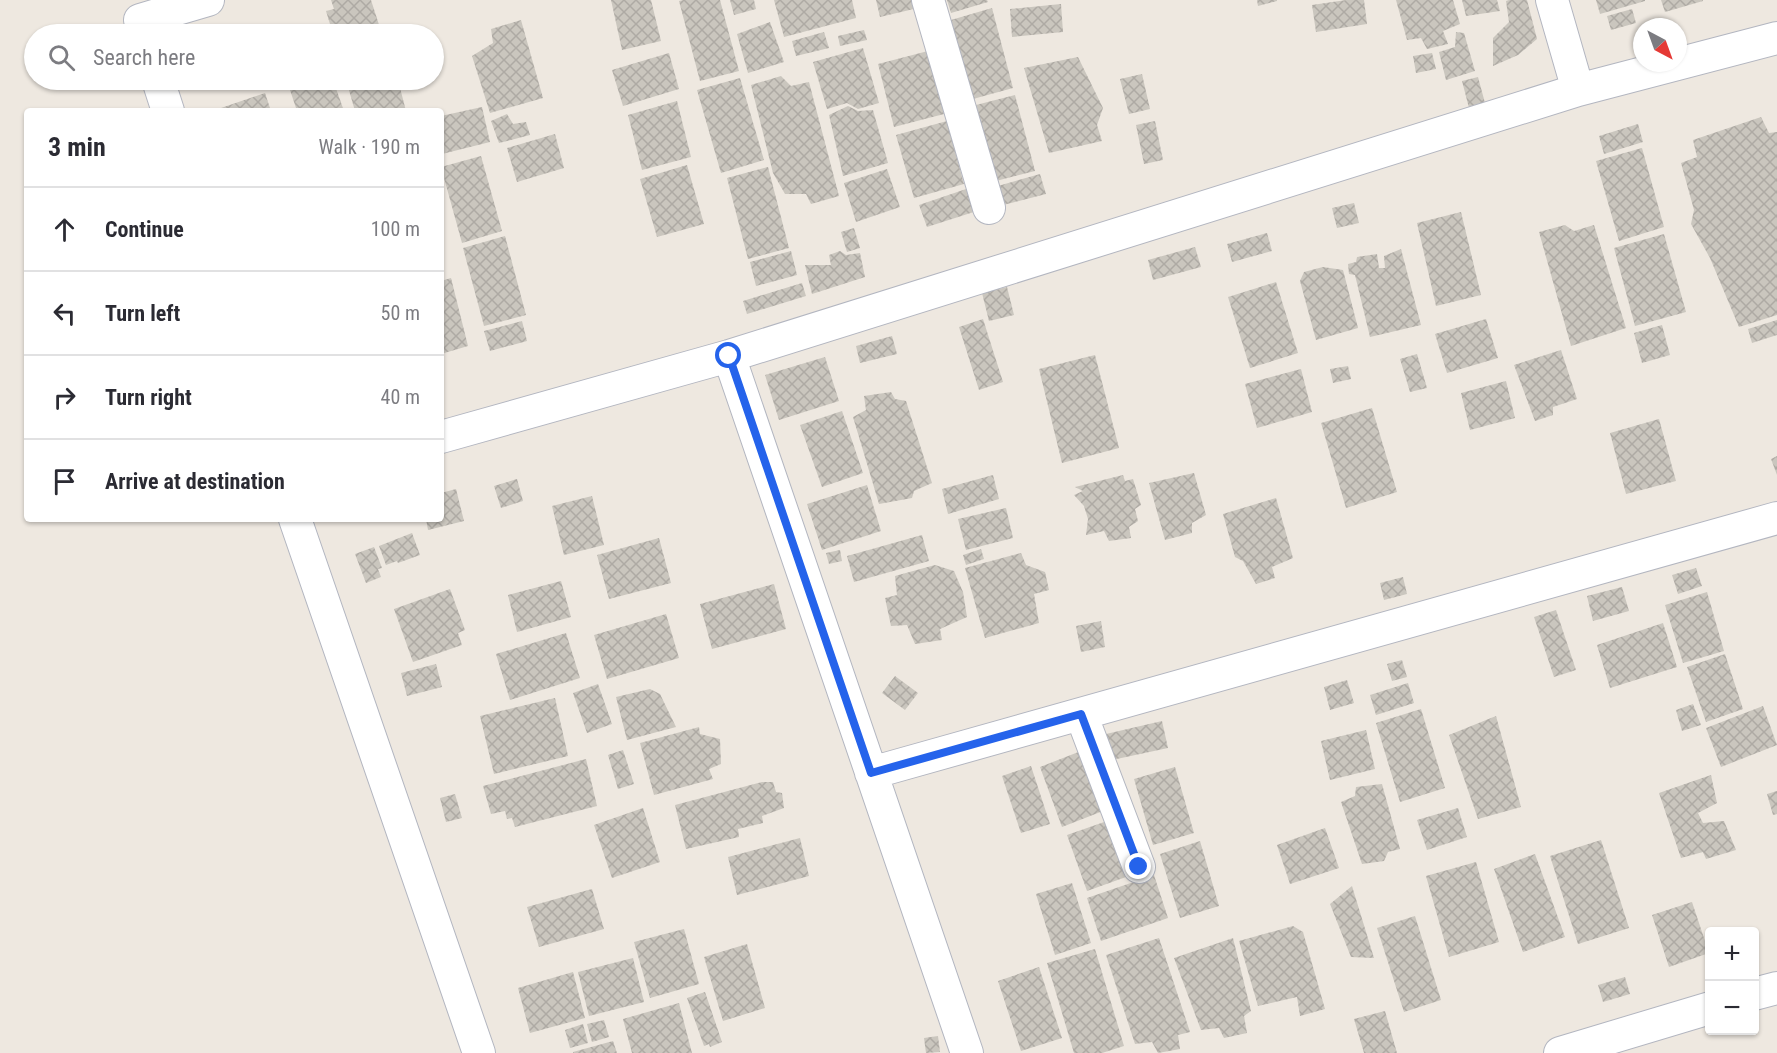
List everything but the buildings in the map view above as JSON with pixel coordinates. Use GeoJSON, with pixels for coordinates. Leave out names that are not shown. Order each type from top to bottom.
{"type":"FeatureCollection","features":[{"type":"Feature","properties":{"kind":"street"},"geometry":{"type":"LineString","coordinates":[[139,18],[208,0]]}},
{"type":"Feature","properties":{"kind":"street"},"geometry":{"type":"LineString","coordinates":[[928,0],[988,208]]}},
{"type":"Feature","properties":{"kind":"street"},"geometry":{"type":"LineString","coordinates":[[1552,0],[1578,90]]}},
{"type":"Feature","properties":{"kind":"street"},"geometry":{"type":"LineString","coordinates":[[444,436],[729,356],[1578,90],[1777,38]]}},
{"type":"Feature","properties":{"kind":"street"},"geometry":{"type":"LineString","coordinates":[[161,90],[167,108]]}},
{"type":"Feature","properties":{"kind":"street"},"geometry":{"type":"LineString","coordinates":[[729,356],[966,1053]]}},
{"type":"Feature","properties":{"kind":"street"},"geometry":{"type":"LineString","coordinates":[[871,773],[1777,518]]}},
{"type":"Feature","properties":{"kind":"street"},"geometry":{"type":"LineString","coordinates":[[296,522],[479,1053]]}},
{"type":"Feature","properties":{"kind":"street"},"geometry":{"type":"LineString","coordinates":[[1081,714],[1139,867]]}},
{"type":"Feature","properties":{"kind":"street"},"geometry":{"type":"LineString","coordinates":[[1759,993],[1777,988]]}},
{"type":"Feature","properties":{"kind":"street"},"geometry":{"type":"LineString","coordinates":[[1560,1053],[1705,1010]]}},
{"type":"Feature","properties":{"kind":"route"},"geometry":{"type":"LineString","coordinates":[[729,356],[871,773],[1081,714],[1139,867]]}}]}
